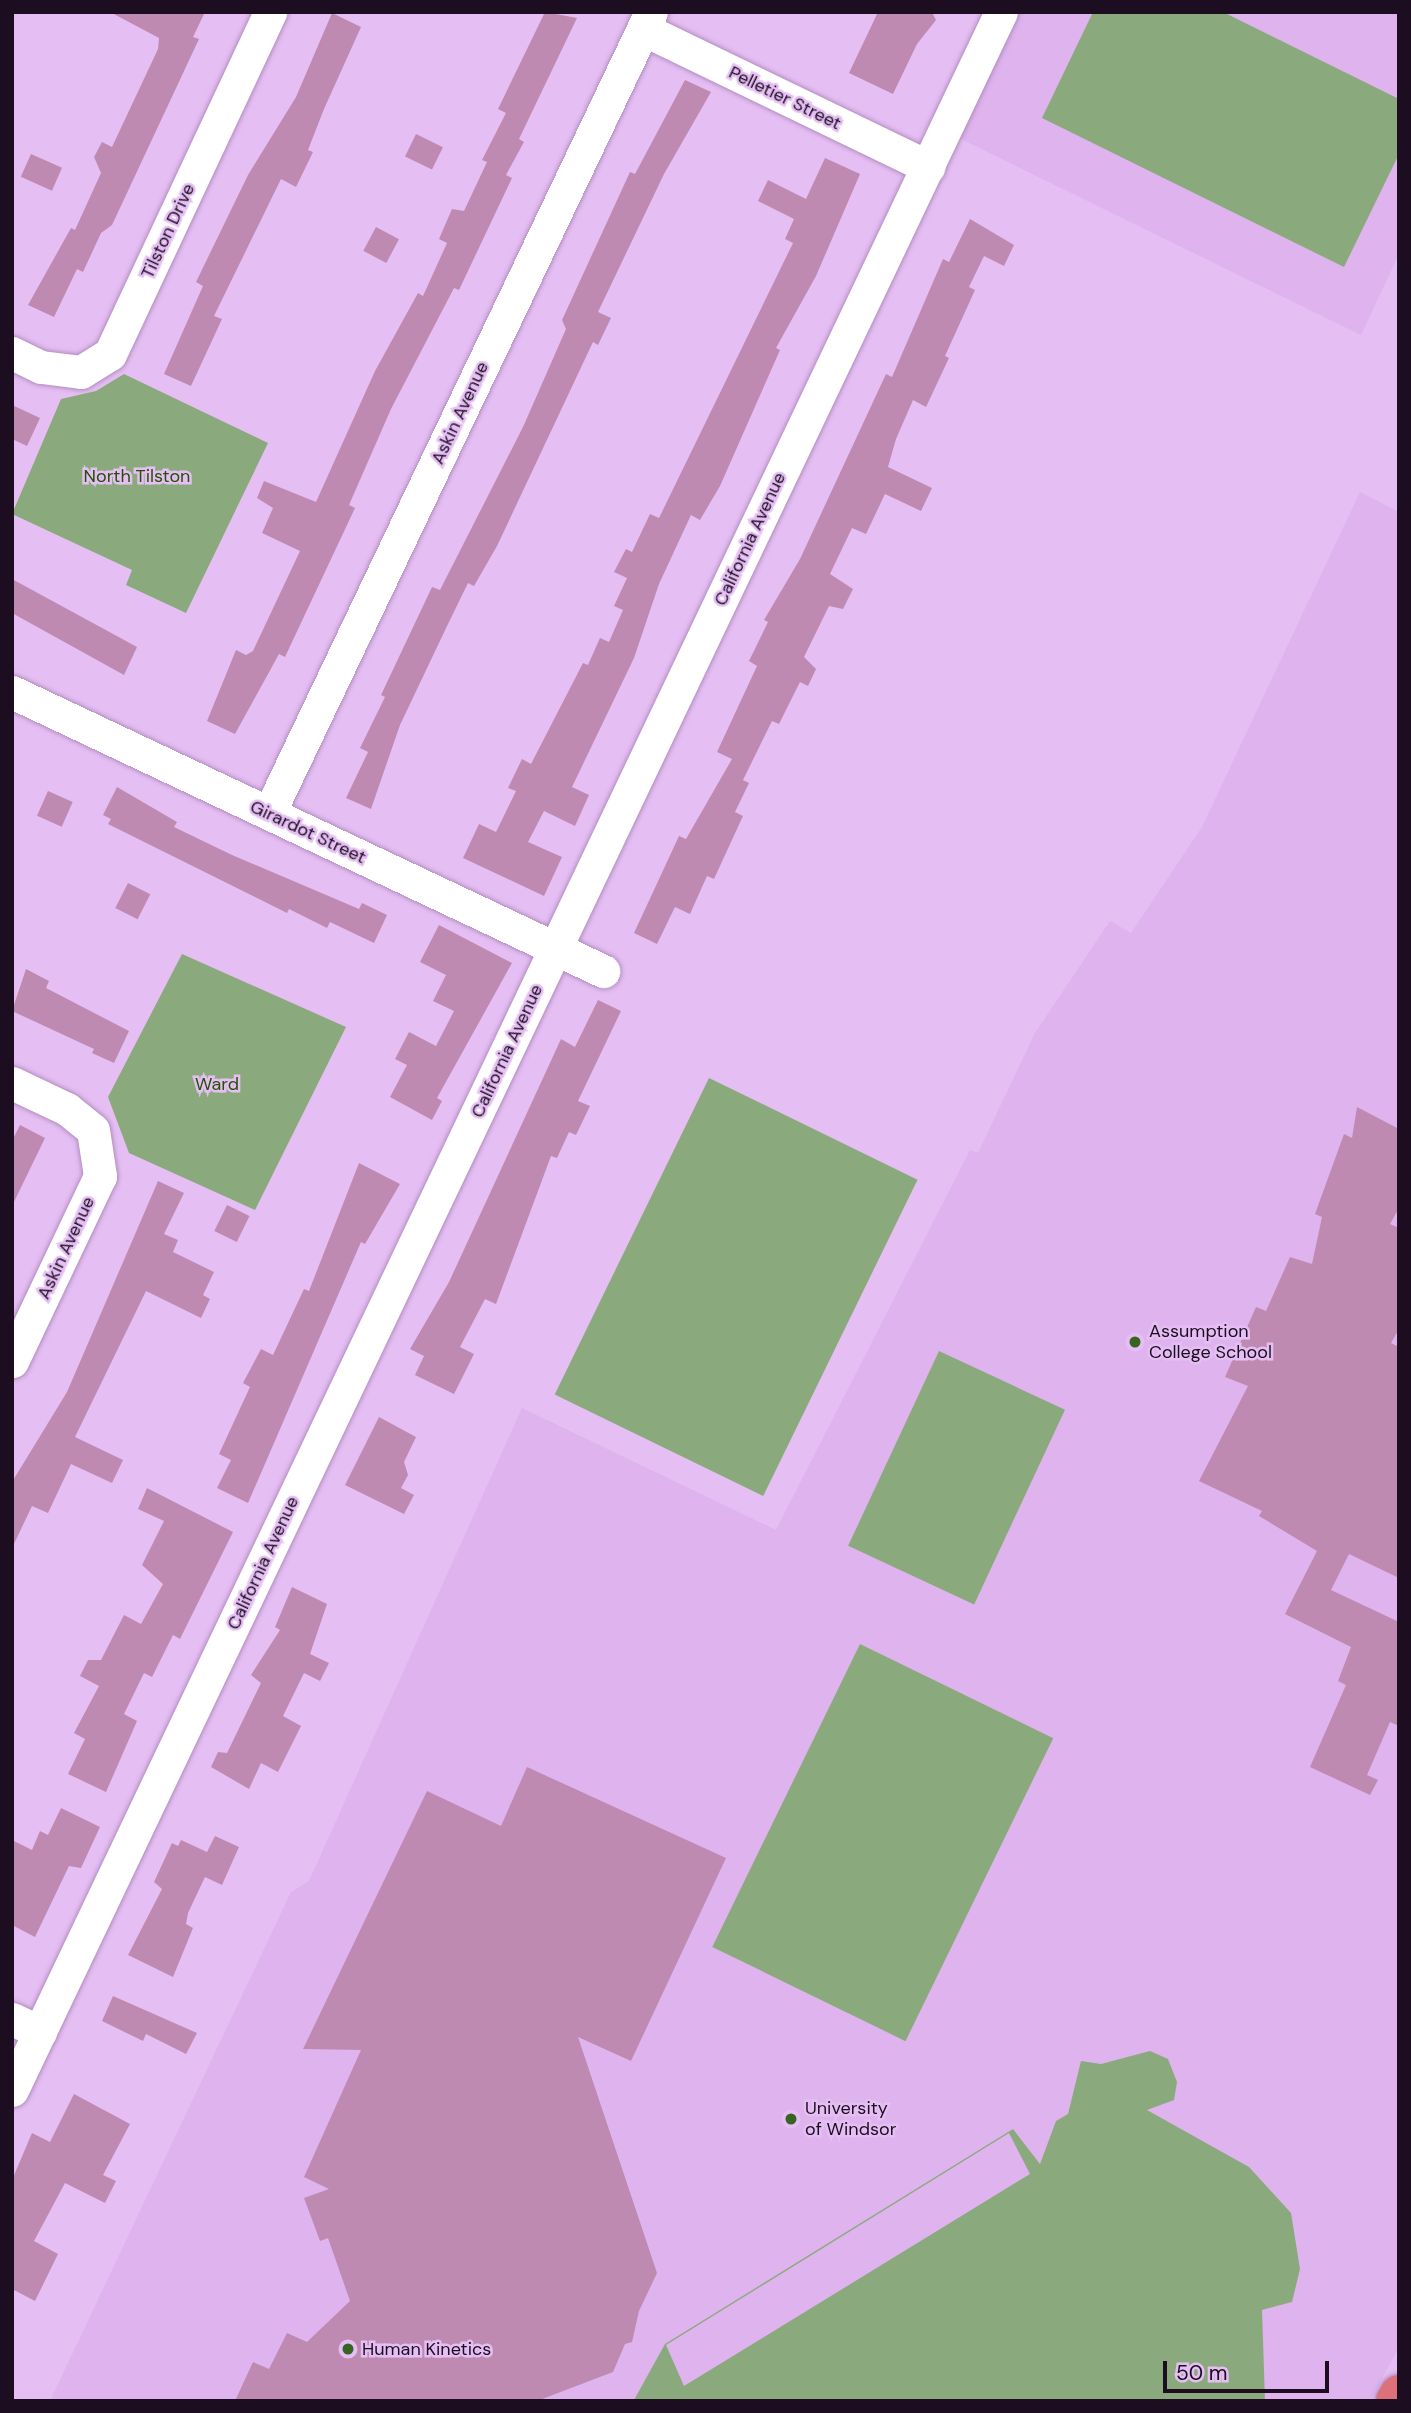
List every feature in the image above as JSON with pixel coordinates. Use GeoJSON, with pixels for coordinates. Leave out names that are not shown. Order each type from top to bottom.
{"type":"FeatureCollection","features":[{"type":"Feature","properties":{"kind":"highway"},"geometry":{"type":"LineString","coordinates":[[1395,2401],[1399,2394]]}},
{"type":"Feature","properties":{"kind":"street","name":"Tilston Drive"},"geometry":{"type":"LineString","coordinates":[[12,354],[41,367],[81,372],[110,354],[270,12]]}},
{"type":"Feature","properties":{"kind":"street","name":"California Avenue"},"geometry":{"type":"LineString","coordinates":[[12,2090],[26,2026],[555,949],[1001,12]]}},
{"type":"Feature","properties":{"kind":"street","name":"Pelletier Street"},"geometry":{"type":"LineString","coordinates":[[647,21],[928,167]]}},
{"type":"Feature","properties":{"kind":"street","name":"Askin Avenue"},"geometry":{"type":"LineString","coordinates":[[269,813],[647,21]]}},
{"type":"Feature","properties":{"kind":"street","name":"Girardot Street"},"geometry":{"type":"LineString","coordinates":[[12,692],[603,971]]}},
{"type":"Feature","properties":{"kind":"street","name":"Askin Avenue"},"geometry":{"type":"LineString","coordinates":[[12,1083],[67,1109],[93,1130],[100,1177],[12,1362]]}},
{"type":"Feature","properties":{"kind":"shaded area"},"geometry":{"type":"Polygon","coordinates":[[[1017,12],[1399,12],[1399,254],[1361,335],[957,137],[1017,12]]]}},
{"type":"Feature","properties":{"kind":"shaded area","name":"University of Windsor"},"geometry":{"type":"Polygon","coordinates":[[[1360,492],[1399,512],[1399,2347],[1370,2401],[50,2401],[291,1892],[309,1881],[522,1408],[776,1530],[970,1150],[978,1153],[1035,1033],[1110,921],[1131,933],[1202,827],[1360,492]]]}},
{"type":"Feature","properties":{"kind":"green space"},"geometry":{"type":"Polygon","coordinates":[[[1093,12],[1223,12],[1399,99],[1399,154],[1344,267],[1042,118],[1093,12]]]}},
{"type":"Feature","properties":{"kind":"green space","name":"North Tilston"},"geometry":{"type":"Polygon","coordinates":[[[124,374],[268,443],[186,613],[126,585],[132,570],[12,514],[61,399],[96,391],[124,374]]]}},
{"type":"Feature","properties":{"kind":"green space","name":"Ward"},"geometry":{"type":"Polygon","coordinates":[[[182,954],[346,1027],[255,1210],[129,1153],[108,1097],[182,954]]]}},
{"type":"Feature","properties":{"kind":"green space"},"geometry":{"type":"Polygon","coordinates":[[[709,1078],[918,1180],[763,1496],[555,1394],[709,1078]]]}},
{"type":"Feature","properties":{"kind":"green space"},"geometry":{"type":"Polygon","coordinates":[[[939,1351],[1065,1410],[974,1605],[848,1546],[939,1351]]]}},
{"type":"Feature","properties":{"kind":"green space"},"geometry":{"type":"Polygon","coordinates":[[[860,1644],[1053,1738],[906,2041],[712,1947],[860,1644]]]}},
{"type":"Feature","properties":{"kind":"green space"},"geometry":{"type":"Polygon","coordinates":[[[1150,2051],[1168,2059],[1177,2082],[1174,2100],[1147,2110],[1249,2167],[1291,2213],[1300,2269],[1292,2302],[1262,2310],[1265,2401],[634,2400],[665,2344],[1013,2129],[1040,2164],[1056,2121],[1068,2114],[1081,2061],[1101,2064],[1150,2051]],[[1009,2133],[666,2345],[684,2386],[1030,2174],[1009,2133]]]}},
{"type":"Feature","properties":{"kind":"building"},"geometry":{"type":"Polygon","coordinates":[[[110,12],[205,12],[193,37],[199,39],[112,225],[101,233],[83,272],[77,269],[54,317],[28,305],[71,228],[75,230],[101,173],[94,157],[102,142],[112,147],[158,49],[159,38],[110,12]]]}},
{"type":"Feature","properties":{"kind":"building"},"geometry":{"type":"Polygon","coordinates":[[[545,12],[577,18],[519,139],[524,142],[506,175],[512,178],[459,290],[454,288],[391,409],[349,505],[355,508],[285,657],[279,654],[235,734],[207,721],[236,650],[246,655],[253,651],[300,551],[262,533],[273,508],[257,498],[264,481],[316,502],[375,371],[418,293],[423,296],[447,243],[439,239],[452,209],[464,211],[487,162],[482,160],[506,113],[498,109],[545,12]]]}},
{"type":"Feature","properties":{"kind":"building"},"geometry":{"type":"Polygon","coordinates":[[[878,12],[932,12],[936,20],[917,44],[893,94],[849,73],[878,12]]]}},
{"type":"Feature","properties":{"kind":"building"},"geometry":{"type":"Polygon","coordinates":[[[332,13],[361,27],[308,150],[313,152],[296,187],[281,179],[214,316],[222,319],[191,386],[164,374],[203,286],[196,282],[248,175],[296,97],[332,13]]]}},
{"type":"Feature","properties":{"kind":"building"},"geometry":{"type":"Polygon","coordinates":[[[685,80],[711,92],[664,174],[598,312],[611,318],[598,345],[593,342],[497,546],[474,586],[468,583],[400,725],[371,809],[346,798],[368,752],[360,748],[385,697],[381,695],[432,587],[440,590],[523,427],[566,329],[562,320],[630,172],[635,174],[685,80]]]}},
{"type":"Feature","properties":{"kind":"building"},"geometry":{"type":"Polygon","coordinates":[[[416,134],[443,147],[432,170],[405,156],[416,134]]]}},
{"type":"Feature","properties":{"kind":"building"},"geometry":{"type":"Polygon","coordinates":[[[31,154],[62,168],[52,191],[21,177],[31,154]]]}},
{"type":"Feature","properties":{"kind":"building"},"geometry":{"type":"Polygon","coordinates":[[[825,158],[860,174],[816,276],[776,348],[780,350],[720,486],[700,520],[691,515],[659,584],[634,658],[572,787],[589,795],[575,826],[544,811],[528,842],[562,857],[544,896],[463,858],[479,824],[496,832],[516,791],[508,788],[522,759],[531,764],[583,663],[588,665],[600,638],[609,642],[623,610],[614,606],[627,578],[614,572],[626,549],[632,552],[650,514],[659,518],[793,243],[785,239],[794,219],[758,201],[768,180],[806,199],[825,158]]]}},
{"type":"Feature","properties":{"kind":"building"},"geometry":{"type":"Polygon","coordinates":[[[970,219],[1014,245],[1004,266],[984,256],[969,287],[975,290],[945,356],[949,358],[926,407],[913,400],[896,439],[888,467],[932,488],[921,511],[885,494],[866,534],[852,528],[830,574],[853,589],[843,609],[829,606],[804,657],[816,669],[808,686],[800,682],[779,724],[772,721],[743,780],[749,783],[735,812],[743,816],[714,879],[707,876],[690,914],[675,907],[657,944],[634,933],[679,836],[686,839],[732,759],[717,752],[757,666],[749,661],[768,622],[764,620],[800,559],[886,374],[892,377],[943,259],[949,262],[970,219]]]}},
{"type":"Feature","properties":{"kind":"building"},"geometry":{"type":"Polygon","coordinates":[[[376,227],[399,239],[386,263],[363,251],[376,227]]]}},
{"type":"Feature","properties":{"kind":"building"},"geometry":{"type":"Polygon","coordinates":[[[12,405],[40,418],[27,446],[12,439],[12,405]]]}},
{"type":"Feature","properties":{"kind":"building"},"geometry":{"type":"Polygon","coordinates":[[[12,579],[137,647],[124,675],[12,613],[12,579]]]}},
{"type":"Feature","properties":{"kind":"building"},"geometry":{"type":"Polygon","coordinates":[[[117,787],[177,822],[174,827],[232,855],[359,909],[362,903],[387,915],[374,943],[330,922],[327,928],[289,909],[287,913],[108,824],[111,819],[103,815],[117,787]]]}},
{"type":"Feature","properties":{"kind":"building"},"geometry":{"type":"Polygon","coordinates":[[[48,791],[73,802],[62,827],[37,816],[48,791]]]}},
{"type":"Feature","properties":{"kind":"building"},"geometry":{"type":"Polygon","coordinates":[[[128,883],[150,894],[138,919],[115,908],[128,883]]]}},
{"type":"Feature","properties":{"kind":"building"},"geometry":{"type":"Polygon","coordinates":[[[439,925],[512,963],[437,1098],[442,1101],[432,1120],[390,1097],[407,1065],[395,1059],[409,1032],[436,1046],[454,1011],[433,1001],[446,975],[420,962],[439,925]]]}},
{"type":"Feature","properties":{"kind":"building"},"geometry":{"type":"Polygon","coordinates":[[[26,969],[49,981],[46,988],[129,1031],[114,1063],[92,1053],[94,1049],[12,1011],[26,969]]]}},
{"type":"Feature","properties":{"kind":"building"},"geometry":{"type":"Polygon","coordinates":[[[598,1000],[621,1011],[578,1101],[590,1106],[576,1135],[569,1132],[557,1158],[551,1156],[496,1304],[485,1299],[460,1347],[474,1354],[454,1394],[415,1375],[424,1356],[410,1349],[449,1282],[561,1039],[575,1047],[598,1000]]]}},
{"type":"Feature","properties":{"kind":"building"},"geometry":{"type":"Polygon","coordinates":[[[1357,1107],[1399,1129],[1399,1208],[1390,1224],[1399,1228],[1399,1329],[1391,1343],[1399,1347],[1399,1578],[1349,1554],[1331,1590],[1399,1622],[1399,1726],[1390,1722],[1367,1775],[1378,1780],[1370,1795],[1310,1767],[1346,1685],[1338,1681],[1351,1647],[1285,1614],[1317,1551],[1259,1516],[1262,1511],[1199,1481],[1248,1386],[1225,1377],[1256,1307],[1266,1311],[1290,1257],[1312,1264],[1322,1217],[1315,1214],[1344,1134],[1352,1138],[1357,1107]]]}},
{"type":"Feature","properties":{"kind":"building"},"geometry":{"type":"Polygon","coordinates":[[[20,1125],[45,1138],[12,1206],[12,1141],[20,1125]]]}},
{"type":"Feature","properties":{"kind":"building"},"geometry":{"type":"Polygon","coordinates":[[[359,1163],[400,1184],[365,1244],[361,1242],[248,1503],[217,1488],[231,1460],[219,1454],[250,1387],[243,1383],[261,1349],[273,1355],[304,1289],[309,1291],[359,1163]]]}},
{"type":"Feature","properties":{"kind":"building"},"geometry":{"type":"Polygon","coordinates":[[[158,1181],[184,1193],[164,1234],[178,1240],[173,1252],[214,1272],[203,1295],[210,1299],[201,1318],[146,1291],[75,1437],[123,1460],[112,1483],[71,1464],[48,1513],[32,1506],[12,1548],[12,1482],[67,1392],[158,1181]]]}},
{"type":"Feature","properties":{"kind":"building"},"geometry":{"type":"Polygon","coordinates":[[[227,1205],[249,1216],[237,1242],[214,1231],[227,1205]]]}},
{"type":"Feature","properties":{"kind":"building"},"geometry":{"type":"Polygon","coordinates":[[[379,1417],[416,1437],[404,1462],[408,1475],[401,1488],[414,1495],[404,1514],[345,1485],[379,1417]]]}},
{"type":"Feature","properties":{"kind":"building"},"geometry":{"type":"Polygon","coordinates":[[[147,1488],[233,1532],[180,1639],[173,1635],[152,1677],[144,1673],[124,1714],[137,1721],[106,1792],[68,1774],[85,1739],[74,1733],[99,1686],[80,1676],[88,1660],[101,1660],[124,1615],[141,1624],[163,1584],[142,1565],[164,1521],[138,1509],[147,1488]]]}},
{"type":"Feature","properties":{"kind":"building"},"geometry":{"type":"Polygon","coordinates":[[[292,1587],[327,1604],[310,1654],[329,1663],[320,1681],[304,1673],[283,1716],[301,1726],[278,1772],[261,1763],[249,1789],[211,1767],[218,1752],[227,1753],[261,1683],[251,1675],[280,1630],[275,1627],[292,1587]]]}},
{"type":"Feature","properties":{"kind":"building"},"geometry":{"type":"Polygon","coordinates":[[[527,1767],[726,1858],[631,2061],[578,2037],[657,2273],[639,2311],[632,2342],[625,2344],[613,2372],[537,2401],[235,2401],[253,2362],[269,2369],[287,2333],[307,2342],[350,2301],[328,2238],[320,2241],[304,2198],[329,2189],[304,2177],[361,2050],[303,2049],[427,1791],[501,1826],[527,1767]]]}},
{"type":"Feature","properties":{"kind":"building"},"geometry":{"type":"Polygon","coordinates":[[[61,1808],[100,1827],[81,1868],[69,1866],[35,1937],[12,1925],[12,1840],[32,1850],[40,1831],[48,1835],[61,1808]]]}},
{"type":"Feature","properties":{"kind":"building"},"geometry":{"type":"Polygon","coordinates":[[[215,1836],[239,1847],[222,1885],[205,1877],[188,1913],[186,1924],[193,1928],[173,1977],[128,1955],[162,1889],[154,1882],[172,1843],[178,1846],[181,1840],[207,1852],[215,1836]]]}},
{"type":"Feature","properties":{"kind":"building"},"geometry":{"type":"Polygon","coordinates":[[[113,1996],[197,2033],[186,2054],[146,2034],[143,2041],[102,2021],[113,1996]]]}},
{"type":"Feature","properties":{"kind":"building"},"geometry":{"type":"Polygon","coordinates":[[[74,2094],[130,2124],[103,2175],[116,2181],[105,2203],[65,2183],[34,2241],[58,2254],[35,2301],[12,2289],[12,2180],[32,2133],[50,2142],[74,2094]]]}},
{"type":"Feature","properties":{"kind":"place","name":"Assumption College School"},"geometry":{"type":"Point","coordinates":[1135,1342]}},
{"type":"Feature","properties":{"kind":"place","name":"University of Windsor"},"geometry":{"type":"Point","coordinates":[791,2119]}},
{"type":"Feature","properties":{"kind":"place","name":"Human Kinetics"},"geometry":{"type":"Point","coordinates":[348,2349]}}]}
